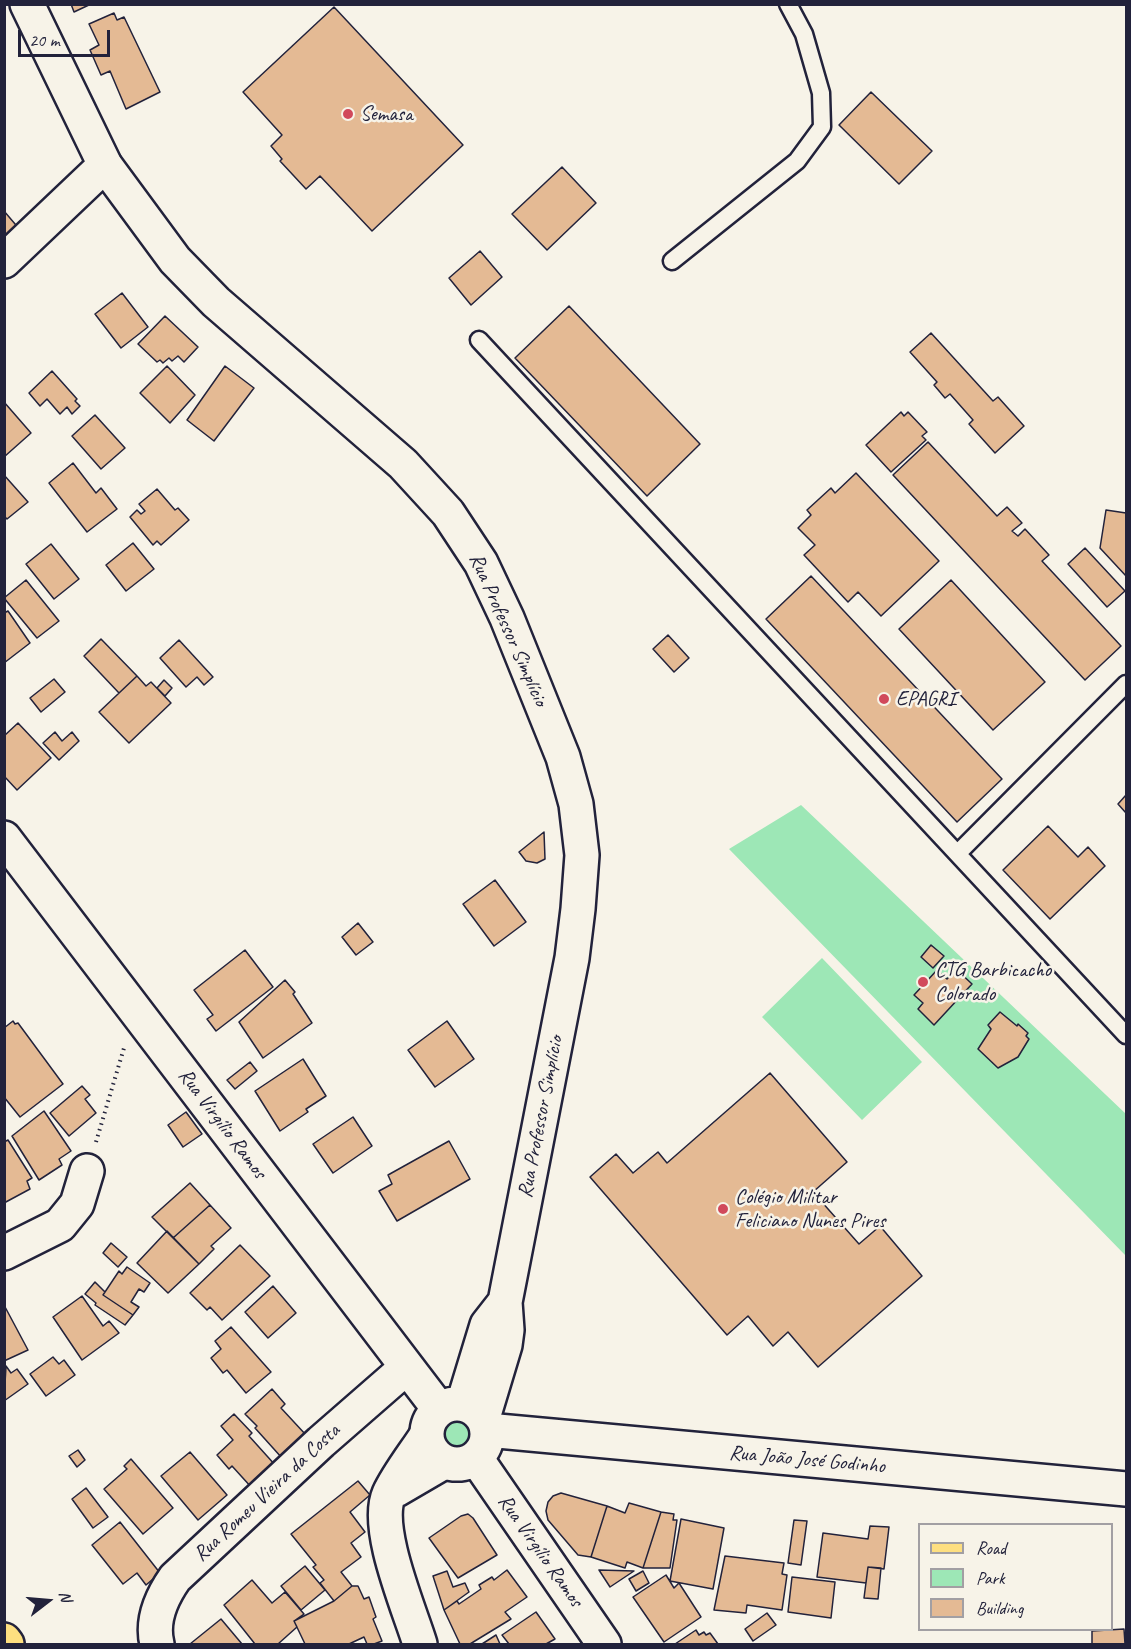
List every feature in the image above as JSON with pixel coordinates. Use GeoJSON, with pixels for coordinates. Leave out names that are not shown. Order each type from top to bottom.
{"type":"FeatureCollection","features":[{"type":"Feature","properties":{"kind":"main road"},"geometry":{"type":"LineString","coordinates":[[4,1640],[7,1644]]}},
{"type":"Feature","properties":{"kind":"street","name":"Rua Professor Simplício"},"geometry":{"type":"LineString","coordinates":[[27,4],[105,165],[175,260],[216,302],[404,464],[448,513],[481,562],[507,618],[563,757],[576,804],[582,855],[572,958],[505,1302],[487,1325],[460,1431],[389,1494],[384,1517],[388,1545],[420,1644]]}},
{"type":"Feature","properties":{"kind":"street"},"geometry":{"type":"LineString","coordinates":[[4,261],[105,165]]}},
{"type":"Feature","properties":{"kind":"street","name":"Rua Virgílio Ramos"},"geometry":{"type":"LineString","coordinates":[[4,838],[407,1367],[460,1431],[604,1644]]}},
{"type":"Feature","properties":{"kind":"street"},"geometry":{"type":"LineString","coordinates":[[4,1253],[60,1225],[77,1204],[87,1171]]}},
{"type":"Feature","properties":{"kind":"street","name":"Rua Romeu Vieira da Costa"},"geometry":{"type":"LineString","coordinates":[[156,1640],[155,1620],[163,1595],[175,1578],[321,1442],[407,1367]]}},
{"type":"Feature","properties":{"kind":"street","name":"Rua João José Godinho"},"geometry":{"type":"LineString","coordinates":[[460,1431],[1126,1489]]}},
{"type":"Feature","properties":{"kind":"lane"},"geometry":{"type":"LineString","coordinates":[[672,261],[797,162],[822,128],[821,93],[804,34],[788,4]]}},
{"type":"Feature","properties":{"kind":"lane"},"geometry":{"type":"LineString","coordinates":[[479,340],[1126,1035]]}},
{"type":"Feature","properties":{"kind":"lane"},"geometry":{"type":"LineString","coordinates":[[958,854],[1126,684]]}},
{"type":"Feature","properties":{"kind":"path"},"geometry":{"type":"LineString","coordinates":[[87,1171],[135,1010]]}},
{"type":"Feature","properties":{"kind":"green space","name":"CTG Barbicacho Colorado"},"geometry":{"type":"Polygon","coordinates":[[[801,805],[1126,1114],[1126,1256],[729,849],[801,805]]]}},
{"type":"Feature","properties":{"kind":"green space"},"geometry":{"type":"Polygon","coordinates":[[[822,958],[922,1062],[862,1120],[762,1017],[822,958]]]}},
{"type":"Feature","properties":{"kind":"green space"},"geometry":{"type":"Polygon","coordinates":[[[460,1411],[478,1427],[476,1443],[464,1454],[456,1454],[440,1447],[436,1439],[438,1422],[460,1411]]]}},
{"type":"Feature","properties":{"kind":"building"},"geometry":{"type":"Polygon","coordinates":[[[71,4],[91,4],[74,12],[71,4]]]}},
{"type":"Feature","properties":{"kind":"building","name":"Semasa"},"geometry":{"type":"Polygon","coordinates":[[[334,7],[463,145],[372,231],[320,176],[306,189],[280,161],[282,159],[271,146],[282,135],[243,92],[334,7]]]}},
{"type":"Feature","properties":{"kind":"building"},"geometry":{"type":"Polygon","coordinates":[[[114,13],[117,20],[124,17],[160,92],[126,109],[110,71],[101,75],[90,50],[99,45],[89,24],[114,13]]]}},
{"type":"Feature","properties":{"kind":"building"},"geometry":{"type":"Polygon","coordinates":[[[871,92],[932,151],[899,184],[839,125],[871,92]]]}},
{"type":"Feature","properties":{"kind":"building"},"geometry":{"type":"Polygon","coordinates":[[[562,167],[596,203],[547,250],[512,214],[562,167]]]}},
{"type":"Feature","properties":{"kind":"building"},"geometry":{"type":"Polygon","coordinates":[[[4,211],[21,231],[4,244],[4,211]]]}},
{"type":"Feature","properties":{"kind":"building"},"geometry":{"type":"Polygon","coordinates":[[[480,251],[502,277],[471,305],[449,278],[480,251]]]}},
{"type":"Feature","properties":{"kind":"building"},"geometry":{"type":"Polygon","coordinates":[[[122,293],[148,327],[121,348],[95,314],[122,293]]]}},
{"type":"Feature","properties":{"kind":"building"},"geometry":{"type":"Polygon","coordinates":[[[569,306],[700,444],[647,496],[515,358],[569,306]]]}},
{"type":"Feature","properties":{"kind":"building"},"geometry":{"type":"Polygon","coordinates":[[[165,316],[198,347],[184,362],[178,356],[172,361],[169,358],[163,363],[160,360],[157,362],[138,344],[165,316]]]}},
{"type":"Feature","properties":{"kind":"building"},"geometry":{"type":"Polygon","coordinates":[[[931,333],[993,401],[998,397],[1024,426],[995,453],[969,424],[973,420],[950,394],[945,398],[934,385],[937,382],[910,352],[931,333]]]}},
{"type":"Feature","properties":{"kind":"building"},"geometry":{"type":"Polygon","coordinates":[[[167,366],[195,395],[170,423],[140,393],[167,366]]]}},
{"type":"Feature","properties":{"kind":"building"},"geometry":{"type":"Polygon","coordinates":[[[225,366],[254,388],[214,441],[187,420],[225,366]]]}},
{"type":"Feature","properties":{"kind":"building"},"geometry":{"type":"Polygon","coordinates":[[[52,371],[77,399],[75,401],[80,406],[72,414],[67,407],[60,414],[47,399],[40,406],[29,393],[52,371]]]}},
{"type":"Feature","properties":{"kind":"building"},"geometry":{"type":"Polygon","coordinates":[[[4,402],[31,433],[4,457],[4,402]]]}},
{"type":"Feature","properties":{"kind":"building"},"geometry":{"type":"Polygon","coordinates":[[[901,412],[904,416],[908,412],[927,432],[922,436],[926,440],[891,472],[866,445],[901,412]]]}},
{"type":"Feature","properties":{"kind":"building"},"geometry":{"type":"Polygon","coordinates":[[[95,415],[125,448],[101,469],[72,436],[95,415]]]}},
{"type":"Feature","properties":{"kind":"building"},"geometry":{"type":"Polygon","coordinates":[[[928,442],[997,516],[1007,507],[1022,523],[1012,531],[1018,536],[1025,529],[1049,555],[1042,561],[1121,646],[1085,680],[893,475],[928,442]]]}},
{"type":"Feature","properties":{"kind":"building"},"geometry":{"type":"Polygon","coordinates":[[[73,463],[96,493],[101,488],[117,509],[87,532],[49,483],[73,463]]]}},
{"type":"Feature","properties":{"kind":"building"},"geometry":{"type":"Polygon","coordinates":[[[856,473],[939,561],[881,616],[858,592],[848,602],[804,555],[815,545],[798,528],[811,515],[807,510],[831,488],[835,493],[856,473]]]}},
{"type":"Feature","properties":{"kind":"building"},"geometry":{"type":"Polygon","coordinates":[[[4,475],[28,502],[7,519],[4,516],[4,475]]]}},
{"type":"Feature","properties":{"kind":"building"},"geometry":{"type":"Polygon","coordinates":[[[157,489],[175,510],[178,508],[189,520],[161,545],[157,541],[153,545],[130,517],[137,510],[141,514],[145,511],[139,504],[157,489]]]}},
{"type":"Feature","properties":{"kind":"building"},"geometry":{"type":"Polygon","coordinates":[[[1106,510],[1126,513],[1126,576],[1100,548],[1106,510]]]}},
{"type":"Feature","properties":{"kind":"building"},"geometry":{"type":"Polygon","coordinates":[[[133,543],[154,569],[126,591],[106,565],[133,543]]]}},
{"type":"Feature","properties":{"kind":"building"},"geometry":{"type":"Polygon","coordinates":[[[51,544],[79,579],[54,599],[26,564],[51,544]]]}},
{"type":"Feature","properties":{"kind":"building"},"geometry":{"type":"Polygon","coordinates":[[[1085,548],[1125,591],[1107,607],[1068,564],[1085,548]]]}},
{"type":"Feature","properties":{"kind":"building","name":"EPAGRI"},"geometry":{"type":"Polygon","coordinates":[[[811,576],[1002,779],[957,822],[766,619],[811,576]]]}},
{"type":"Feature","properties":{"kind":"building"},"geometry":{"type":"Polygon","coordinates":[[[26,580],[59,621],[37,638],[4,598],[26,580]]]}},
{"type":"Feature","properties":{"kind":"building"},"geometry":{"type":"Polygon","coordinates":[[[951,580],[1045,682],[993,730],[899,629],[951,580]]]}},
{"type":"Feature","properties":{"kind":"building"},"geometry":{"type":"Polygon","coordinates":[[[8,611],[30,643],[4,663],[4,613],[8,611]]]}},
{"type":"Feature","properties":{"kind":"building"},"geometry":{"type":"Polygon","coordinates":[[[668,635],[689,658],[674,672],[653,649],[668,635]]]}},
{"type":"Feature","properties":{"kind":"building"},"geometry":{"type":"Polygon","coordinates":[[[101,639],[137,676],[119,693],[84,656],[101,639]]]}},
{"type":"Feature","properties":{"kind":"building"},"geometry":{"type":"Polygon","coordinates":[[[179,640],[213,677],[204,685],[197,677],[186,687],[160,658],[179,640]]]}},
{"type":"Feature","properties":{"kind":"building"},"geometry":{"type":"Polygon","coordinates":[[[137,676],[146,686],[151,682],[171,703],[129,743],[99,712],[137,676]]]}},
{"type":"Feature","properties":{"kind":"building"},"geometry":{"type":"Polygon","coordinates":[[[54,679],[65,692],[41,712],[30,698],[54,679]]]}},
{"type":"Feature","properties":{"kind":"building"},"geometry":{"type":"Polygon","coordinates":[[[164,680],[172,688],[165,696],[157,688],[164,680]]]}},
{"type":"Feature","properties":{"kind":"building"},"geometry":{"type":"Polygon","coordinates":[[[18,723],[51,758],[17,790],[4,776],[4,736],[18,723]]]}},
{"type":"Feature","properties":{"kind":"building"},"geometry":{"type":"Polygon","coordinates":[[[55,732],[62,741],[72,732],[79,741],[59,760],[43,743],[55,732]]]}},
{"type":"Feature","properties":{"kind":"building"},"geometry":{"type":"Polygon","coordinates":[[[1126,795],[1126,813],[1118,804],[1126,795]]]}},
{"type":"Feature","properties":{"kind":"building"},"geometry":{"type":"Polygon","coordinates":[[[1048,826],[1078,857],[1088,847],[1105,866],[1050,919],[1003,870],[1048,826]]]}},
{"type":"Feature","properties":{"kind":"building"},"geometry":{"type":"Polygon","coordinates":[[[544,832],[545,859],[537,863],[526,861],[519,852],[544,832]]]}},
{"type":"Feature","properties":{"kind":"building"},"geometry":{"type":"Polygon","coordinates":[[[495,880],[526,922],[494,946],[463,904],[495,880]]]}},
{"type":"Feature","properties":{"kind":"building"},"geometry":{"type":"Polygon","coordinates":[[[358,923],[373,942],[356,955],[342,937],[358,923]]]}},
{"type":"Feature","properties":{"kind":"building"},"geometry":{"type":"Polygon","coordinates":[[[931,945],[944,956],[933,968],[921,957],[931,945]]]}},
{"type":"Feature","properties":{"kind":"building"},"geometry":{"type":"Polygon","coordinates":[[[245,950],[273,987],[216,1031],[207,1019],[213,1015],[194,990],[245,950]]]}},
{"type":"Feature","properties":{"kind":"building"},"geometry":{"type":"Polygon","coordinates":[[[956,969],[972,984],[934,1025],[918,1009],[923,1003],[914,995],[937,970],[947,979],[956,969]]]}},
{"type":"Feature","properties":{"kind":"building"},"geometry":{"type":"Polygon","coordinates":[[[285,980],[295,992],[293,994],[312,1023],[263,1058],[239,1022],[285,980]]]}},
{"type":"Feature","properties":{"kind":"building"},"geometry":{"type":"Polygon","coordinates":[[[1000,1012],[1028,1033],[1026,1036],[1029,1039],[1018,1057],[998,1068],[978,1049],[991,1029],[988,1025],[1000,1012]]]}},
{"type":"Feature","properties":{"kind":"building"},"geometry":{"type":"Polygon","coordinates":[[[13,1021],[15,1024],[18,1023],[63,1084],[20,1117],[4,1097],[4,1028],[13,1021]]]}},
{"type":"Feature","properties":{"kind":"building"},"geometry":{"type":"Polygon","coordinates":[[[447,1021],[474,1059],[435,1087],[408,1050],[447,1021]]]}},
{"type":"Feature","properties":{"kind":"building"},"geometry":{"type":"Polygon","coordinates":[[[303,1059],[326,1096],[306,1109],[308,1112],[280,1131],[255,1091],[303,1059]]]}},
{"type":"Feature","properties":{"kind":"building"},"geometry":{"type":"Polygon","coordinates":[[[250,1062],[257,1071],[235,1089],[227,1080],[250,1062]]]}},
{"type":"Feature","properties":{"kind":"building","name":"Colégio Militar Feliciano Nunes Pires"},"geometry":{"type":"Polygon","coordinates":[[[770,1073],[847,1162],[813,1192],[859,1244],[880,1226],[922,1276],[818,1367],[788,1332],[773,1346],[748,1316],[727,1335],[590,1177],[616,1154],[633,1173],[658,1152],[667,1163],[770,1073]]]}},
{"type":"Feature","properties":{"kind":"building"},"geometry":{"type":"Polygon","coordinates":[[[82,1086],[90,1095],[85,1099],[96,1113],[69,1136],[50,1113],[82,1086]]]}},
{"type":"Feature","properties":{"kind":"building"},"geometry":{"type":"Polygon","coordinates":[[[44,1111],[71,1151],[59,1159],[62,1165],[39,1180],[12,1136],[44,1111]]]}},
{"type":"Feature","properties":{"kind":"building"},"geometry":{"type":"Polygon","coordinates":[[[186,1112],[202,1134],[183,1147],[168,1125],[186,1112]]]}},
{"type":"Feature","properties":{"kind":"building"},"geometry":{"type":"Polygon","coordinates":[[[353,1117],[372,1146],[333,1173],[313,1144],[353,1117]]]}},
{"type":"Feature","properties":{"kind":"building"},"geometry":{"type":"Polygon","coordinates":[[[8,1140],[32,1178],[27,1181],[30,1189],[4,1203],[4,1142],[8,1140]]]}},
{"type":"Feature","properties":{"kind":"building"},"geometry":{"type":"Polygon","coordinates":[[[449,1141],[470,1179],[397,1221],[379,1191],[392,1184],[388,1175],[449,1141]]]}},
{"type":"Feature","properties":{"kind":"building"},"geometry":{"type":"Polygon","coordinates":[[[190,1183],[210,1205],[173,1238],[152,1217],[190,1183]]]}},
{"type":"Feature","properties":{"kind":"building"},"geometry":{"type":"Polygon","coordinates":[[[210,1205],[231,1228],[211,1246],[214,1249],[199,1264],[173,1238],[210,1205]]]}},
{"type":"Feature","properties":{"kind":"building"},"geometry":{"type":"Polygon","coordinates":[[[167,1231],[199,1264],[168,1293],[137,1263],[167,1231]]]}},
{"type":"Feature","properties":{"kind":"building"},"geometry":{"type":"Polygon","coordinates":[[[111,1243],[127,1257],[118,1267],[103,1253],[111,1243]]]}},
{"type":"Feature","properties":{"kind":"building"},"geometry":{"type":"Polygon","coordinates":[[[240,1245],[270,1276],[222,1320],[210,1307],[207,1310],[190,1293],[240,1245]]]}},
{"type":"Feature","properties":{"kind":"building"},"geometry":{"type":"Polygon","coordinates":[[[127,1267],[150,1283],[144,1292],[139,1289],[131,1302],[139,1307],[133,1315],[103,1295],[119,1271],[122,1274],[127,1267]]]}},
{"type":"Feature","properties":{"kind":"building"},"geometry":{"type":"Polygon","coordinates":[[[95,1282],[105,1292],[103,1295],[133,1315],[125,1325],[95,1305],[96,1303],[85,1294],[95,1282]]]}},
{"type":"Feature","properties":{"kind":"building"},"geometry":{"type":"Polygon","coordinates":[[[273,1286],[296,1313],[268,1338],[245,1312],[273,1286]]]}},
{"type":"Feature","properties":{"kind":"building"},"geometry":{"type":"Polygon","coordinates":[[[82,1296],[103,1326],[109,1321],[119,1333],[82,1360],[53,1317],[82,1296]]]}},
{"type":"Feature","properties":{"kind":"building"},"geometry":{"type":"Polygon","coordinates":[[[4,1305],[28,1350],[4,1361],[4,1305]]]}},
{"type":"Feature","properties":{"kind":"building"},"geometry":{"type":"Polygon","coordinates":[[[231,1327],[271,1372],[246,1393],[227,1370],[223,1373],[211,1358],[221,1349],[215,1341],[231,1327]]]}},
{"type":"Feature","properties":{"kind":"building"},"geometry":{"type":"Polygon","coordinates":[[[53,1357],[59,1364],[64,1360],[75,1375],[46,1396],[30,1374],[53,1357]]]}},
{"type":"Feature","properties":{"kind":"building"},"geometry":{"type":"Polygon","coordinates":[[[6,1366],[11,1373],[17,1369],[28,1384],[4,1401],[6,1366]]]}},
{"type":"Feature","properties":{"kind":"building"},"geometry":{"type":"Polygon","coordinates":[[[272,1389],[285,1404],[281,1408],[306,1435],[282,1458],[245,1414],[272,1389]]]}},
{"type":"Feature","properties":{"kind":"building"},"geometry":{"type":"Polygon","coordinates":[[[234,1414],[252,1433],[249,1436],[276,1466],[252,1488],[232,1466],[229,1469],[217,1455],[233,1440],[221,1426],[234,1414]]]}},
{"type":"Feature","properties":{"kind":"building"},"geometry":{"type":"Polygon","coordinates":[[[78,1450],[85,1460],[77,1467],[69,1456],[78,1450]]]}},
{"type":"Feature","properties":{"kind":"building"},"geometry":{"type":"Polygon","coordinates":[[[190,1452],[227,1495],[198,1520],[161,1476],[190,1452]]]}},
{"type":"Feature","properties":{"kind":"building"},"geometry":{"type":"Polygon","coordinates":[[[131,1459],[173,1508],[143,1534],[104,1489],[127,1469],[124,1466],[131,1459]]]}},
{"type":"Feature","properties":{"kind":"building"},"geometry":{"type":"Polygon","coordinates":[[[358,1481],[370,1495],[350,1512],[365,1532],[351,1543],[361,1557],[341,1572],[352,1586],[334,1601],[320,1583],[324,1580],[313,1567],[316,1565],[291,1534],[358,1481]]]}},
{"type":"Feature","properties":{"kind":"building"},"geometry":{"type":"Polygon","coordinates":[[[86,1488],[108,1517],[93,1528],[72,1499],[86,1488]]]}},
{"type":"Feature","properties":{"kind":"building"},"geometry":{"type":"Polygon","coordinates":[[[561,1493],[607,1506],[591,1557],[578,1555],[548,1520],[546,1511],[548,1502],[553,1496],[561,1493]]]}},
{"type":"Feature","properties":{"kind":"building"},"geometry":{"type":"Polygon","coordinates":[[[629,1503],[661,1512],[643,1568],[627,1562],[625,1568],[591,1557],[607,1506],[625,1513],[629,1503]]]}},
{"type":"Feature","properties":{"kind":"building"},"geometry":{"type":"Polygon","coordinates":[[[661,1512],[674,1514],[673,1520],[677,1520],[670,1568],[643,1568],[661,1512]]]}},
{"type":"Feature","properties":{"kind":"building"},"geometry":{"type":"Polygon","coordinates":[[[468,1514],[497,1555],[458,1578],[429,1538],[461,1516],[468,1514]]]}},
{"type":"Feature","properties":{"kind":"building"},"geometry":{"type":"Polygon","coordinates":[[[681,1519],[724,1528],[713,1589],[670,1581],[681,1519]]]}},
{"type":"Feature","properties":{"kind":"building"},"geometry":{"type":"Polygon","coordinates":[[[794,1520],[807,1521],[801,1565],[788,1563],[794,1520]]]}},
{"type":"Feature","properties":{"kind":"building"},"geometry":{"type":"Polygon","coordinates":[[[120,1522],[160,1573],[146,1585],[137,1573],[123,1584],[92,1545],[120,1522]]]}},
{"type":"Feature","properties":{"kind":"building"},"geometry":{"type":"Polygon","coordinates":[[[870,1526],[889,1527],[884,1569],[868,1567],[866,1583],[817,1577],[823,1533],[868,1539],[870,1526]]]}},
{"type":"Feature","properties":{"kind":"building"},"geometry":{"type":"Polygon","coordinates":[[[725,1556],[784,1563],[782,1574],[787,1575],[782,1610],[747,1605],[746,1613],[714,1610],[725,1556]]]}},
{"type":"Feature","properties":{"kind":"building"},"geometry":{"type":"Polygon","coordinates":[[[305,1566],[325,1590],[301,1610],[281,1586],[305,1566]]]}},
{"type":"Feature","properties":{"kind":"building"},"geometry":{"type":"Polygon","coordinates":[[[868,1567],[881,1568],[878,1599],[864,1598],[868,1567]]]}},
{"type":"Feature","properties":{"kind":"building"},"geometry":{"type":"Polygon","coordinates":[[[507,1570],[527,1597],[505,1612],[511,1619],[470,1644],[460,1644],[444,1610],[457,1601],[459,1604],[481,1589],[479,1585],[492,1577],[494,1580],[507,1570]]]}},
{"type":"Feature","properties":{"kind":"building"},"geometry":{"type":"Polygon","coordinates":[[[599,1570],[634,1571],[610,1587],[599,1570]]]}},
{"type":"Feature","properties":{"kind":"building"},"geometry":{"type":"Polygon","coordinates":[[[447,1571],[453,1587],[465,1583],[469,1592],[444,1610],[433,1576],[447,1571]]]}},
{"type":"Feature","properties":{"kind":"building"},"geometry":{"type":"Polygon","coordinates":[[[643,1571],[649,1583],[636,1591],[629,1579],[643,1571]]]}},
{"type":"Feature","properties":{"kind":"building"},"geometry":{"type":"Polygon","coordinates":[[[666,1575],[674,1588],[679,1583],[701,1617],[664,1642],[633,1597],[666,1575]]]}},
{"type":"Feature","properties":{"kind":"building"},"geometry":{"type":"Polygon","coordinates":[[[792,1577],[835,1582],[831,1618],[788,1612],[792,1577]]]}},
{"type":"Feature","properties":{"kind":"building"},"geometry":{"type":"Polygon","coordinates":[[[252,1580],[272,1603],[285,1592],[304,1614],[294,1621],[297,1627],[278,1644],[255,1644],[224,1605],[252,1580]]]}},
{"type":"Feature","properties":{"kind":"building"},"geometry":{"type":"Polygon","coordinates":[[[352,1586],[358,1586],[364,1599],[369,1597],[376,1617],[373,1619],[382,1641],[367,1644],[364,1637],[349,1644],[305,1644],[294,1621],[334,1601],[352,1586]]]}},
{"type":"Feature","properties":{"kind":"building"},"geometry":{"type":"Polygon","coordinates":[[[536,1612],[555,1639],[546,1644],[509,1644],[502,1635],[536,1612]]]}},
{"type":"Feature","properties":{"kind":"building"},"geometry":{"type":"Polygon","coordinates":[[[767,1613],[776,1625],[753,1641],[745,1629],[767,1613]]]}},
{"type":"Feature","properties":{"kind":"building"},"geometry":{"type":"Polygon","coordinates":[[[221,1619],[242,1644],[190,1644],[221,1619]]]}},
{"type":"Feature","properties":{"kind":"building"},"geometry":{"type":"Polygon","coordinates":[[[1124,1629],[1125,1644],[1092,1644],[1092,1631],[1124,1629]]]}},
{"type":"Feature","properties":{"kind":"building"},"geometry":{"type":"Polygon","coordinates":[[[696,1630],[699,1635],[704,1632],[706,1635],[710,1633],[718,1644],[675,1644],[696,1630]]]}},
{"type":"Feature","properties":{"kind":"building"},"geometry":{"type":"Polygon","coordinates":[[[496,1635],[500,1644],[482,1644],[496,1635]]]}},
{"type":"Feature","properties":{"kind":"place","name":"Semasa"},"geometry":{"type":"Point","coordinates":[348,114]}},
{"type":"Feature","properties":{"kind":"place","name":"EPAGRI"},"geometry":{"type":"Point","coordinates":[884,699]}},
{"type":"Feature","properties":{"kind":"place","name":"CTG Barbicacho Colorado"},"geometry":{"type":"Point","coordinates":[923,982]}},
{"type":"Feature","properties":{"kind":"place","name":"Colégio Militar Feliciano Nunes Pires"},"geometry":{"type":"Point","coordinates":[723,1209]}}]}
